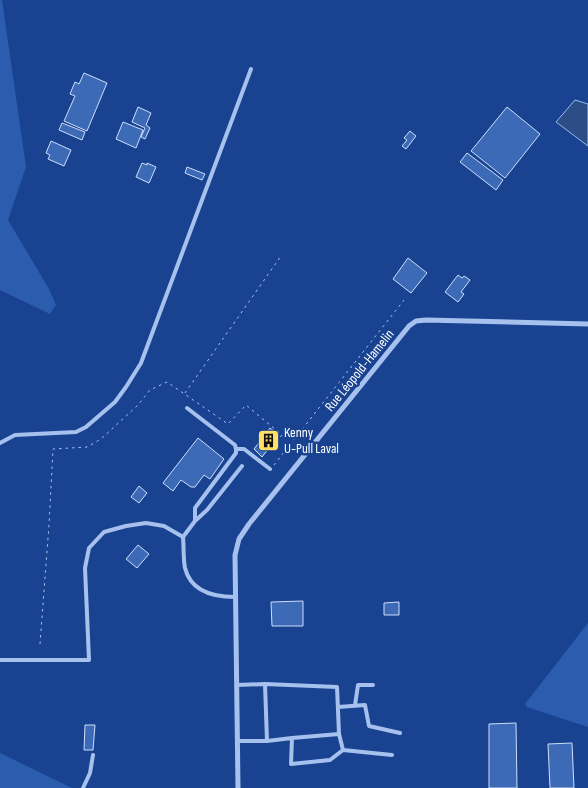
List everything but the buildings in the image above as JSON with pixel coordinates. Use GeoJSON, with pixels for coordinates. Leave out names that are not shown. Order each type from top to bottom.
{"type":"FeatureCollection","features":[{"type":"Feature","properties":{"kind":"street","name":"Rue Léopold-Hamelin"},"geometry":{"type":"LineString","coordinates":[[238,788],[235,555],[238,539],[249,524],[408,326],[426,320],[588,324]]}},
{"type":"Feature","properties":{"kind":"lane"},"geometry":{"type":"LineString","coordinates":[[0,443],[15,435],[76,432],[86,427],[115,402],[126,387],[141,364],[251,69]]}},
{"type":"Feature","properties":{"kind":"lane"},"geometry":{"type":"LineString","coordinates":[[187,408],[235,445],[236,449],[236,453],[195,508],[195,520]]}},
{"type":"Feature","properties":{"kind":"lane"},"geometry":{"type":"LineString","coordinates":[[236,449],[244,449],[270,469]]}},
{"type":"Feature","properties":{"kind":"lane"},"geometry":{"type":"LineString","coordinates":[[235,597],[218,597],[199,589],[193,583],[187,574],[185,566],[183,537],[195,520],[207,510],[242,466]]}},
{"type":"Feature","properties":{"kind":"lane"},"geometry":{"type":"LineString","coordinates":[[0,660],[89,660],[85,568],[89,548],[104,532],[146,523],[164,526],[183,537]]}},
{"type":"Feature","properties":{"kind":"lane"},"geometry":{"type":"LineString","coordinates":[[265,684],[267,741]]}},
{"type":"Feature","properties":{"kind":"lane"},"geometry":{"type":"LineString","coordinates":[[237,685],[265,684],[337,687],[338,734],[343,750]]}},
{"type":"Feature","properties":{"kind":"lane"},"geometry":{"type":"LineString","coordinates":[[355,705],[358,684],[373,685]]}},
{"type":"Feature","properties":{"kind":"lane"},"geometry":{"type":"LineString","coordinates":[[338,707],[365,705],[369,726],[400,733]]}},
{"type":"Feature","properties":{"kind":"lane"},"geometry":{"type":"LineString","coordinates":[[238,742],[338,734]]}},
{"type":"Feature","properties":{"kind":"lane"},"geometry":{"type":"LineString","coordinates":[[292,738],[292,764],[330,760],[343,750],[392,755]]}},
{"type":"Feature","properties":{"kind":"lane"},"geometry":{"type":"LineString","coordinates":[[83,788],[90,774],[93,755]]}},
{"type":"Feature","properties":{"kind":"path"},"geometry":{"type":"LineString","coordinates":[[185,394],[281,256]]}},
{"type":"Feature","properties":{"kind":"path"},"geometry":{"type":"LineString","coordinates":[[270,469],[404,300]]}},
{"type":"Feature","properties":{"kind":"path"},"geometry":{"type":"LineString","coordinates":[[40,644],[50,525],[53,449],[87,448],[94,444],[122,421],[150,390],[167,382],[228,424],[246,405],[282,435],[274,447],[271,445]]}},
{"type":"Feature","properties":{"kind":"shaded area"},"geometry":{"type":"Polygon","coordinates":[[[0,0],[2,0],[26,167],[8,220],[49,289],[56,305],[50,314],[0,290],[0,0]]]}},
{"type":"Feature","properties":{"kind":"shaded area"},"geometry":{"type":"Polygon","coordinates":[[[575,100],[588,104],[588,146],[556,122],[575,100]]]}},
{"type":"Feature","properties":{"kind":"shaded area"},"geometry":{"type":"Polygon","coordinates":[[[588,623],[588,727],[527,707],[525,704],[588,623]]]}},
{"type":"Feature","properties":{"kind":"shaded area"},"geometry":{"type":"Polygon","coordinates":[[[0,753],[72,788],[0,788],[0,753]]]}},
{"type":"Feature","properties":{"kind":"place","name":"Kenny U-Pull Laval"},"geometry":{"type":"Point","coordinates":[268,440]}}]}
